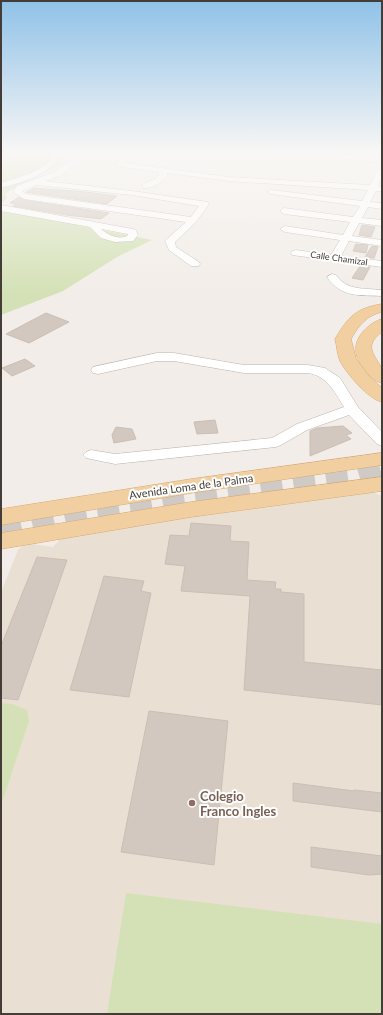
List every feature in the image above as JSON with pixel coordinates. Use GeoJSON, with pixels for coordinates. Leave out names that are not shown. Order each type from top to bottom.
{"type":"FeatureCollection","features":[{"type":"Feature","properties":{"kind":"main road"},"geometry":{"type":"LineString","coordinates":[[382,308],[371,310],[352,323],[343,338],[348,360],[363,380],[382,397]]}},
{"type":"Feature","properties":{"kind":"main road"},"geometry":{"type":"LineString","coordinates":[[382,319],[374,322],[357,335],[356,350],[361,362],[369,374],[382,386]]}},
{"type":"Feature","properties":{"kind":"main road"},"geometry":{"type":"LineString","coordinates":[[382,324],[373,330],[365,339],[363,348],[374,371],[382,378]]}},
{"type":"Feature","properties":{"kind":"main road"},"geometry":{"type":"LineString","coordinates":[[382,330],[375,336],[370,346],[375,361],[382,368]]}},
{"type":"Feature","properties":{"kind":"main road","name":"Avenida Loma de la Palma"},"geometry":{"type":"LineString","coordinates":[[1,518],[84,502],[382,459]]}},
{"type":"Feature","properties":{"kind":"main road"},"geometry":{"type":"LineString","coordinates":[[239,479],[248,501]]}},
{"type":"Feature","properties":{"kind":"main road","name":"Avenida Loma de la Palma"},"geometry":{"type":"LineString","coordinates":[[1,541],[94,524],[248,501],[382,484]]}},
{"type":"Feature","properties":{"kind":"main road"},"geometry":{"type":"LineString","coordinates":[[1,529],[124,504]]}},
{"type":"Feature","properties":{"kind":"street"},"geometry":{"type":"LineString","coordinates":[[48,199],[193,220]]}},
{"type":"Feature","properties":{"kind":"street"},"geometry":{"type":"LineString","coordinates":[[174,199],[205,204],[193,220],[170,241],[172,248],[195,264]]}},
{"type":"Feature","properties":{"kind":"street"},"geometry":{"type":"LineString","coordinates":[[329,199],[382,206]]}},
{"type":"Feature","properties":{"kind":"street"},"geometry":{"type":"LineString","coordinates":[[335,257],[369,199]]}},
{"type":"Feature","properties":{"kind":"street"},"geometry":{"type":"LineString","coordinates":[[1,208],[93,225]]}},
{"type":"Feature","properties":{"kind":"street"},"geometry":{"type":"LineString","coordinates":[[284,211],[382,223]]}},
{"type":"Feature","properties":{"kind":"street"},"geometry":{"type":"LineString","coordinates":[[285,229],[382,243]]}},
{"type":"Feature","properties":{"kind":"street","name":"Calle Chamizal"},"geometry":{"type":"LineString","coordinates":[[296,253],[382,264]]}},
{"type":"Feature","properties":{"kind":"street"},"geometry":{"type":"LineString","coordinates":[[332,277],[335,283],[345,290],[382,292]]}},
{"type":"Feature","properties":{"kind":"street"},"geometry":{"type":"LineString","coordinates":[[98,370],[157,357],[168,357],[244,369],[308,369],[320,371],[335,381],[352,408],[382,441]]}},
{"type":"Feature","properties":{"kind":"street"},"geometry":{"type":"LineString","coordinates":[[91,455],[115,459],[276,442],[302,427],[352,408]]}},
{"type":"Feature","properties":{"kind":"shaded area","name":"Colegio Franco Ingles"},"geometry":{"type":"Polygon","coordinates":[[[370,491],[382,496],[382,1014],[1,1014],[1,592],[18,550],[25,543],[53,547],[62,537],[208,513],[370,491]]]}},
{"type":"Feature","properties":{"kind":"green space"},"geometry":{"type":"Polygon","coordinates":[[[1,199],[6,199],[1,204],[1,199]]]}},
{"type":"Feature","properties":{"kind":"green space"},"geometry":{"type":"Polygon","coordinates":[[[1,210],[152,240],[117,257],[63,291],[1,315],[1,210]]]}},
{"type":"Feature","properties":{"kind":"green space"},"geometry":{"type":"Polygon","coordinates":[[[1,703],[12,704],[27,710],[29,721],[1,806],[1,703]]]}},
{"type":"Feature","properties":{"kind":"green space"},"geometry":{"type":"Polygon","coordinates":[[[126,893],[382,924],[382,1014],[107,1014],[126,893]]]}},
{"type":"Feature","properties":{"kind":"building"},"geometry":{"type":"Polygon","coordinates":[[[15,199],[23,199],[109,213],[101,219],[13,206],[16,204],[10,203],[15,199]]]}},
{"type":"Feature","properties":{"kind":"building"},"geometry":{"type":"Polygon","coordinates":[[[76,199],[113,199],[107,204],[76,199]]]}},
{"type":"Feature","properties":{"kind":"building"},"geometry":{"type":"Polygon","coordinates":[[[362,225],[375,227],[371,237],[359,235],[362,225]]]}},
{"type":"Feature","properties":{"kind":"building"},"geometry":{"type":"Polygon","coordinates":[[[356,244],[368,245],[366,253],[353,251],[356,244]]]}},
{"type":"Feature","properties":{"kind":"building"},"geometry":{"type":"Polygon","coordinates":[[[372,246],[378,247],[374,258],[365,257],[372,246]]]}},
{"type":"Feature","properties":{"kind":"building"},"geometry":{"type":"Polygon","coordinates":[[[360,266],[370,267],[363,280],[352,278],[360,266]]]}},
{"type":"Feature","properties":{"kind":"building"},"geometry":{"type":"Polygon","coordinates":[[[46,313],[69,322],[29,343],[6,334],[46,313]]]}},
{"type":"Feature","properties":{"kind":"building"},"geometry":{"type":"Polygon","coordinates":[[[25,359],[35,366],[12,376],[2,368],[25,359]]]}},
{"type":"Feature","properties":{"kind":"building"},"geometry":{"type":"Polygon","coordinates":[[[215,420],[218,433],[197,434],[194,422],[215,420]]]}},
{"type":"Feature","properties":{"kind":"building"},"geometry":{"type":"Polygon","coordinates":[[[343,426],[352,433],[346,435],[351,439],[310,456],[310,431],[317,428],[343,426]]]}},
{"type":"Feature","properties":{"kind":"building"},"geometry":{"type":"Polygon","coordinates":[[[116,427],[132,429],[136,439],[114,443],[112,435],[116,427]]]}},
{"type":"Feature","properties":{"kind":"building"},"geometry":{"type":"Polygon","coordinates":[[[191,523],[231,526],[230,541],[249,542],[247,580],[276,582],[275,589],[281,589],[281,592],[304,594],[304,662],[382,670],[382,705],[244,690],[250,596],[181,591],[185,566],[165,564],[170,535],[189,536],[191,523]]]}},
{"type":"Feature","properties":{"kind":"building"},"geometry":{"type":"Polygon","coordinates":[[[37,557],[67,560],[18,700],[1,698],[1,646],[37,557]]]}},
{"type":"Feature","properties":{"kind":"building"},"geometry":{"type":"Polygon","coordinates":[[[104,576],[144,581],[141,591],[151,593],[129,697],[70,690],[104,576]]]}},
{"type":"Feature","properties":{"kind":"building"},"geometry":{"type":"Polygon","coordinates":[[[149,711],[228,721],[214,865],[121,852],[149,711]]]}},
{"type":"Feature","properties":{"kind":"building"},"geometry":{"type":"Polygon","coordinates":[[[293,783],[382,793],[382,812],[293,801],[293,783]]]}},
{"type":"Feature","properties":{"kind":"building"},"geometry":{"type":"Polygon","coordinates":[[[311,847],[382,856],[382,874],[369,875],[311,867],[311,847]]]}},
{"type":"Feature","properties":{"kind":"tunnel"},"geometry":{"type":"LineString","coordinates":[[1,535],[70,518],[193,498],[352,475],[382,466]]}},
{"type":"Feature","properties":{"kind":"place","name":"Colegio Franco Ingles"},"geometry":{"type":"Point","coordinates":[192,803]}}]}
